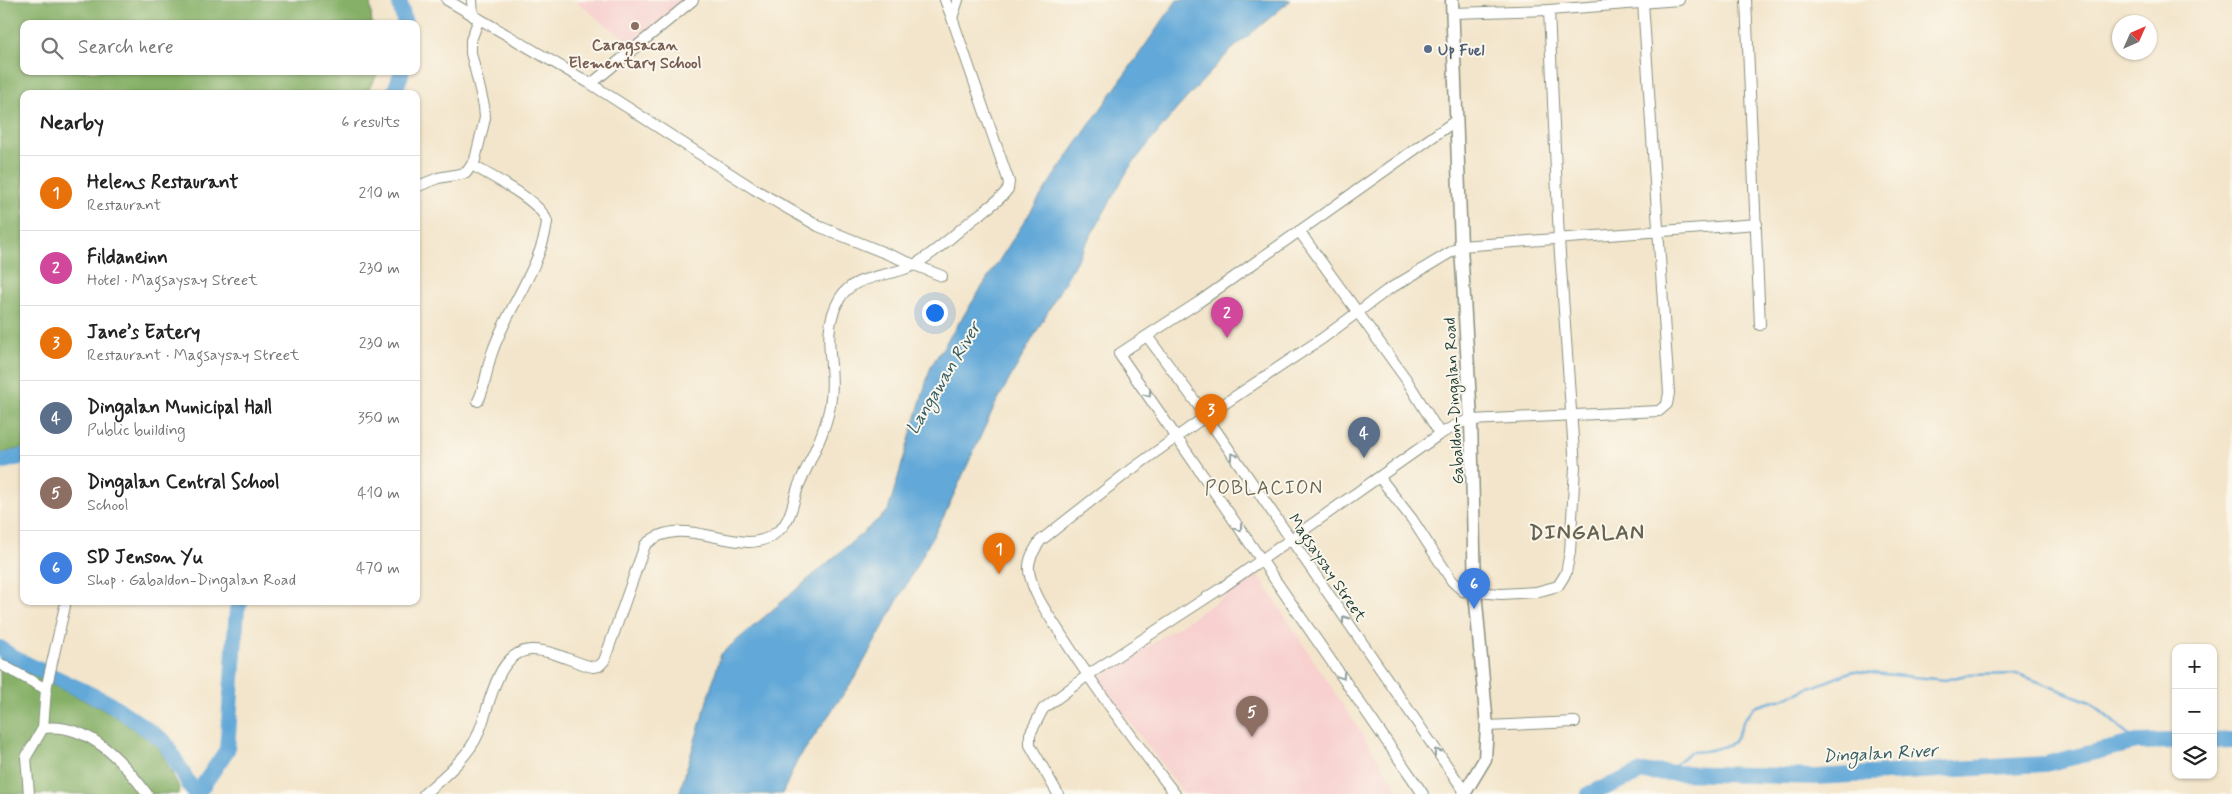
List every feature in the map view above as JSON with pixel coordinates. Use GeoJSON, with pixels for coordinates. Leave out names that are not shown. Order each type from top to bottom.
{"type":"FeatureCollection","features":[{"type":"Feature","properties":{"kind":"main road","name":"Gabaldon-Dingalan Road"},"geometry":{"type":"LineString","coordinates":[[1452,0],[1461,246],[1471,420],[1475,591],[1486,726],[1485,759],[1465,793]]}},
{"type":"Feature","properties":{"kind":"street"},"geometry":{"type":"LineString","coordinates":[[446,0],[591,84],[754,189],[818,226],[942,276]]}},
{"type":"Feature","properties":{"kind":"street"},"geometry":{"type":"LineString","coordinates":[[420,185],[438,178],[466,173],[472,165],[482,133],[485,112],[471,53],[471,40],[477,18],[472,0]]}},
{"type":"Feature","properties":{"kind":"street"},"geometry":{"type":"LineString","coordinates":[[591,84],[693,0]]}},
{"type":"Feature","properties":{"kind":"street"},"geometry":{"type":"LineString","coordinates":[[424,794],[453,767],[473,744],[481,729],[492,688],[506,666],[516,656],[522,652],[538,650],[593,667],[599,666],[604,661],[646,545],[654,536],[662,532],[677,531],[710,534],[739,542],[764,540],[778,531],[789,516],[827,417],[831,398],[829,325],[835,309],[850,287],[857,282],[901,271],[914,265],[946,243],[1008,189],[1009,182],[945,0]]}},
{"type":"Feature","properties":{"kind":"street"},"geometry":{"type":"LineString","coordinates":[[952,18],[958,0]]}},
{"type":"Feature","properties":{"kind":"street"},"geometry":{"type":"LineString","coordinates":[[1453,13],[1549,10],[1679,0]]}},
{"type":"Feature","properties":{"kind":"street"},"geometry":{"type":"LineString","coordinates":[[1746,0],[1760,325]]}},
{"type":"Feature","properties":{"kind":"street"},"geometry":{"type":"LineString","coordinates":[[1058,794],[1030,745],[1030,734],[1043,709],[1088,675],[1223,588],[1440,434],[1471,420],[1659,411],[1667,404],[1669,393],[1643,2]]}},
{"type":"Feature","properties":{"kind":"street"},"geometry":{"type":"LineString","coordinates":[[1380,478],[1412,519],[1452,581],[1463,591],[1502,594],[1554,589],[1566,573],[1572,533],[1575,466],[1559,240],[1549,10]]}},
{"type":"Feature","properties":{"kind":"street"},"geometry":{"type":"LineString","coordinates":[[1423,794],[1119,354],[1456,121]]}},
{"type":"Feature","properties":{"kind":"street"},"geometry":{"type":"LineString","coordinates":[[472,165],[512,189],[541,210],[547,222],[537,256],[492,352],[482,393],[478,401]]}},
{"type":"Feature","properties":{"kind":"street"},"geometry":{"type":"LineString","coordinates":[[1175,794],[1135,742],[1088,675],[1038,596],[1029,575],[1030,556],[1040,542],[1054,528],[1177,436],[1323,338],[1419,270],[1461,246],[1757,224]]}},
{"type":"Feature","properties":{"kind":"street"},"geometry":{"type":"LineString","coordinates":[[1299,231],[1406,379],[1440,434]]}},
{"type":"Feature","properties":{"kind":"street","name":"Magsaysay Street"},"geometry":{"type":"LineString","coordinates":[[1147,336],[1206,416],[1465,793]]}},
{"type":"Feature","properties":{"kind":"street"},"geometry":{"type":"LineString","coordinates":[[29,794],[26,757],[43,728],[46,689],[65,606]]}},
{"type":"Feature","properties":{"kind":"street"},"geometry":{"type":"LineString","coordinates":[[0,664],[46,689]]}},
{"type":"Feature","properties":{"kind":"street"},"geometry":{"type":"LineString","coordinates":[[1486,726],[1575,722]]}},
{"type":"Feature","properties":{"kind":"street"},"geometry":{"type":"LineString","coordinates":[[43,728],[62,727],[88,736],[128,769],[147,794]]}},
{"type":"Feature","properties":{"kind":"shaded area","name":"Caragsacan Elementary School"},"geometry":{"type":"Polygon","coordinates":[[[578,0],[690,0],[637,49],[577,2],[578,0]]]}},
{"type":"Feature","properties":{"kind":"shaded area"},"geometry":{"type":"Polygon","coordinates":[[[1258,575],[1401,794],[1184,794],[1097,679],[1258,575]]]}},
{"type":"Feature","properties":{"kind":"green space"},"geometry":{"type":"Polygon","coordinates":[[[0,0],[370,0],[372,20],[20,20],[20,75],[377,75],[368,90],[20,90],[20,448],[0,454],[0,0]]]}},
{"type":"Feature","properties":{"kind":"green space"},"geometry":{"type":"Polygon","coordinates":[[[0,658],[8,664],[107,711],[158,746],[180,789],[178,794],[0,794],[0,658]]]}},
{"type":"Feature","properties":{"kind":"water","name":"Langawan River"},"geometry":{"type":"Polygon","coordinates":[[[1177,0],[1291,0],[1229,52],[1176,110],[1129,168],[995,405],[944,516],[856,676],[797,761],[782,794],[679,794],[721,654],[888,511],[931,366],[1053,177],[1177,0]]]}},
{"type":"Feature","properties":{"kind":"waterway"},"geometry":{"type":"LineString","coordinates":[[399,0],[404,20]]}},
{"type":"Feature","properties":{"kind":"waterway"},"geometry":{"type":"LineString","coordinates":[[395,90],[401,75]]}},
{"type":"Feature","properties":{"kind":"waterway"},"geometry":{"type":"LineString","coordinates":[[0,462],[20,457]]}},
{"type":"Feature","properties":{"kind":"waterway"},"geometry":{"type":"LineString","coordinates":[[197,794],[227,750],[237,609],[239,605]]}},
{"type":"Feature","properties":{"kind":"waterway"},"geometry":{"type":"LineString","coordinates":[[0,648],[12,657],[111,704],[164,741],[195,794]]}},
{"type":"Feature","properties":{"kind":"waterway"},"geometry":{"type":"LineString","coordinates":[[1665,773],[1690,752],[1713,750],[1734,742],[1744,720],[1754,707],[1782,699],[1853,671],[1945,680],[1966,675],[2018,674],[2090,702],[2137,742]]}},
{"type":"Feature","properties":{"kind":"waterway","name":"Dingalan River"},"geometry":{"type":"LineString","coordinates":[[2217,741],[2232,740]]}},
{"type":"Feature","properties":{"kind":"waterway","name":"Dingalan River"},"geometry":{"type":"LineString","coordinates":[[1589,794],[1642,772],[1816,777],[2045,764],[2137,742],[2172,741]]}},
{"type":"Feature","properties":{"kind":"place","name":"Caragsacan Elementary School"},"geometry":{"type":"Point","coordinates":[635,26]}},
{"type":"Feature","properties":{"kind":"place","name":"Up Fuel"},"geometry":{"type":"Point","coordinates":[1428,49]}},
{"type":"Feature","properties":{"kind":"place","name":"Fildaneinn"},"geometry":{"type":"Point","coordinates":[1227,338]}},
{"type":"Feature","properties":{"kind":"place","name":"Jane’s Eatery"},"geometry":{"type":"Point","coordinates":[1211,435]}},
{"type":"Feature","properties":{"kind":"place","name":"Dingalan Municipal Hall"},"geometry":{"type":"Point","coordinates":[1364,458]}},
{"type":"Feature","properties":{"kind":"place","name":"Helens Restaurant"},"geometry":{"type":"Point","coordinates":[999,574]}},
{"type":"Feature","properties":{"kind":"place","name":"SD Jenson Yu"},"geometry":{"type":"Point","coordinates":[1474,609]}},
{"type":"Feature","properties":{"kind":"place","name":"Dingalan Central School"},"geometry":{"type":"Point","coordinates":[1252,737]}},
{"type":"Feature","properties":{"kind":"district","name":"POBLACION"},"geometry":{"type":"Point","coordinates":[1264,487]}},
{"type":"Feature","properties":{"kind":"district","name":"DINGALAN"},"geometry":{"type":"Point","coordinates":[1587,532]}}]}
